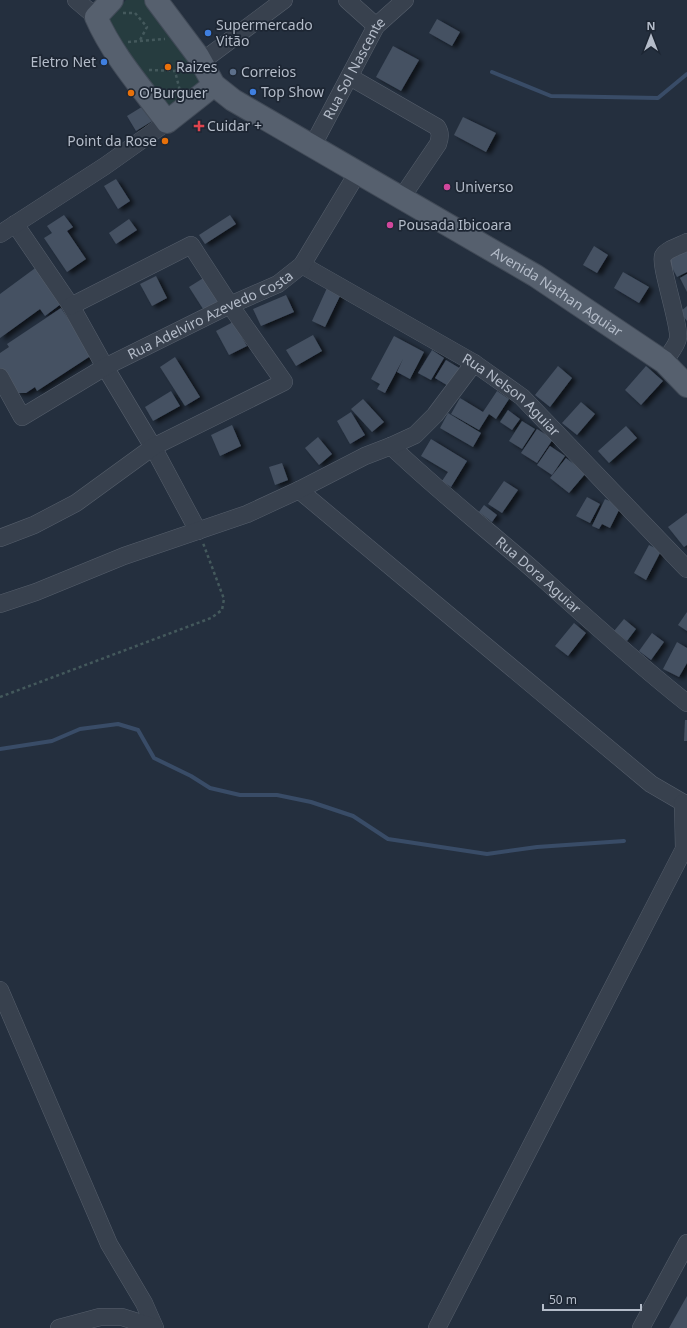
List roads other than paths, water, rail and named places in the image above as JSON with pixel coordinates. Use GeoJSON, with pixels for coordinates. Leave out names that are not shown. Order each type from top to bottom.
{"type":"FeatureCollection","features":[{"type":"Feature","properties":{"kind":"main road"},"geometry":{"type":"LineString","coordinates":[[115,6],[96,17],[110,44],[167,122],[214,85],[185,38],[156,0]]}},
{"type":"Feature","properties":{"kind":"main road","name":"Avenida Nathan Aguiar"},"geometry":{"type":"LineString","coordinates":[[214,85],[233,100],[313,145],[536,276],[664,362],[687,386]]}},
{"type":"Feature","properties":{"kind":"street"},"geometry":{"type":"LineString","coordinates":[[76,0],[96,17]]}},
{"type":"Feature","properties":{"kind":"street"},"geometry":{"type":"LineString","coordinates":[[201,62],[284,0]]}},
{"type":"Feature","properties":{"kind":"street"},"geometry":{"type":"LineString","coordinates":[[347,0],[376,26]]}},
{"type":"Feature","properties":{"kind":"street","name":"Rua Sol Nascente"},"geometry":{"type":"LineString","coordinates":[[313,145],[376,26],[405,0]]}},
{"type":"Feature","properties":{"kind":"street"},"geometry":{"type":"LineString","coordinates":[[350,77],[437,127],[439,130],[440,137],[438,144],[402,197]]}},
{"type":"Feature","properties":{"kind":"street"},"geometry":{"type":"LineString","coordinates":[[0,234],[105,166],[167,122]]}},
{"type":"Feature","properties":{"kind":"street","name":"Rua Adelviro Azevedo Costa"},"geometry":{"type":"LineString","coordinates":[[0,377],[22,417],[105,367],[230,305],[278,284],[302,265],[358,172]]}},
{"type":"Feature","properties":{"kind":"street"},"geometry":{"type":"LineString","coordinates":[[15,224],[71,306],[105,367],[153,447],[198,531]]}},
{"type":"Feature","properties":{"kind":"street"},"geometry":{"type":"LineString","coordinates":[[664,362],[677,343],[678,334],[668,281],[662,262],[663,257],[668,251],[687,242]]}},
{"type":"Feature","properties":{"kind":"street"},"geometry":{"type":"LineString","coordinates":[[0,538],[34,526],[76,503],[153,447],[284,382],[230,305],[191,245],[71,306]]}},
{"type":"Feature","properties":{"kind":"street","name":"Rua Nelson Aguiar"},"geometry":{"type":"LineString","coordinates":[[302,265],[474,363],[522,397],[687,569]]}},
{"type":"Feature","properties":{"kind":"street"},"geometry":{"type":"LineString","coordinates":[[0,604],[36,592],[124,556],[247,514],[299,490],[365,456],[415,435],[435,415],[474,363]]}},
{"type":"Feature","properties":{"kind":"street","name":"Rua Dora Aguiar"},"geometry":{"type":"LineString","coordinates":[[391,446],[424,477],[537,573],[640,666],[687,703]]}},
{"type":"Feature","properties":{"kind":"street"},"geometry":{"type":"LineString","coordinates":[[299,490],[651,784],[685,804],[684,849],[437,1328]]}},
{"type":"Feature","properties":{"kind":"street"},"geometry":{"type":"LineString","coordinates":[[0,990],[109,1244],[144,1303],[154,1328]]}},
{"type":"Feature","properties":{"kind":"street"},"geometry":{"type":"LineString","coordinates":[[641,1328],[687,1243]]}},
{"type":"Feature","properties":{"kind":"street"},"geometry":{"type":"LineString","coordinates":[[59,1328],[100,1317],[122,1317],[154,1328]]}},
{"type":"Feature","properties":{"kind":"waterway"},"geometry":{"type":"LineString","coordinates":[[492,72],[551,96],[658,98],[687,74]]}},
{"type":"Feature","properties":{"kind":"waterway"},"geometry":{"type":"LineString","coordinates":[[0,749],[52,741],[80,729],[118,724],[138,730],[154,758],[191,776],[210,788],[240,795],[277,795],[311,802],[353,816],[388,839],[487,854],[537,847],[624,841]]}},
{"type":"Feature","properties":{"kind":"place","name":"Supermercado Vitão"},"geometry":{"type":"Point","coordinates":[208,33]}},
{"type":"Feature","properties":{"kind":"place","name":"Eletro Net"},"geometry":{"type":"Point","coordinates":[104,62]}},
{"type":"Feature","properties":{"kind":"place","name":"Raizes"},"geometry":{"type":"Point","coordinates":[168,67]}},
{"type":"Feature","properties":{"kind":"place","name":"Correios"},"geometry":{"type":"Point","coordinates":[233,72]}},
{"type":"Feature","properties":{"kind":"place","name":"Top Show"},"geometry":{"type":"Point","coordinates":[253,92]}},
{"type":"Feature","properties":{"kind":"place","name":"O'Burguer"},"geometry":{"type":"Point","coordinates":[131,93]}},
{"type":"Feature","properties":{"kind":"place","name":"Cuidar +"},"geometry":{"type":"Point","coordinates":[199,126]}},
{"type":"Feature","properties":{"kind":"place","name":"Point da Rose"},"geometry":{"type":"Point","coordinates":[165,141]}},
{"type":"Feature","properties":{"kind":"place","name":"Universo"},"geometry":{"type":"Point","coordinates":[447,187]}},
{"type":"Feature","properties":{"kind":"place","name":"Pousada Ibicoara"},"geometry":{"type":"Point","coordinates":[390,225]}}]}
